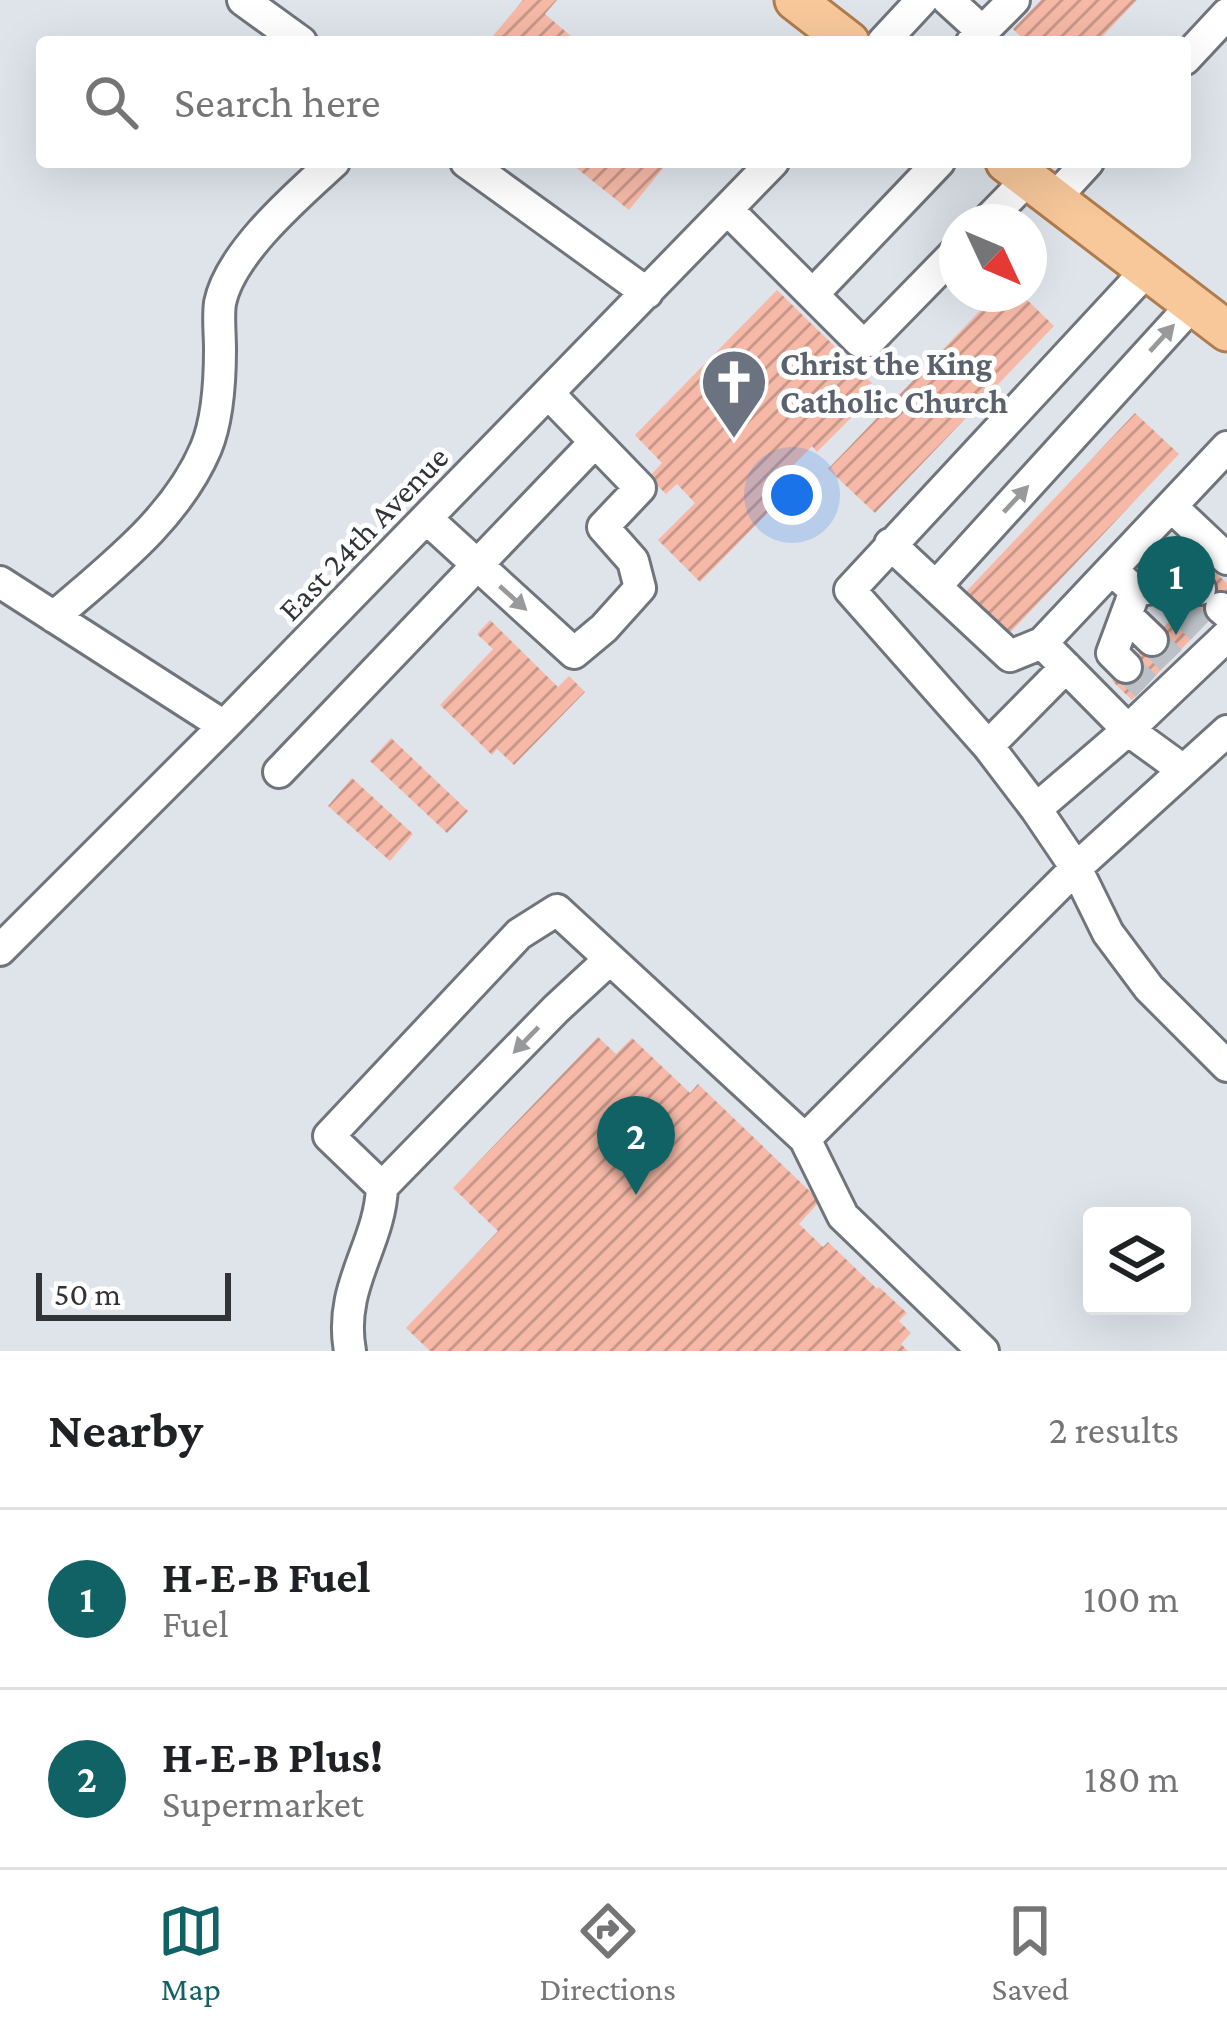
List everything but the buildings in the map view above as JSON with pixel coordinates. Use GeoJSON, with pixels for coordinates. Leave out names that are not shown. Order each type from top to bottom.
{"type":"FeatureCollection","features":[{"type":"Feature","properties":{"kind":"main road"},"geometry":{"type":"LineString","coordinates":[[795,0],[841,36]]}},
{"type":"Feature","properties":{"kind":"main road"},"geometry":{"type":"LineString","coordinates":[[1030,180],[1227,332]]}},
{"type":"Feature","properties":{"kind":"street"},"geometry":{"type":"LineString","coordinates":[[243,0],[293,36]]}},
{"type":"Feature","properties":{"kind":"street"},"geometry":{"type":"LineString","coordinates":[[889,36],[922,0]]}},
{"type":"Feature","properties":{"kind":"street"},"geometry":{"type":"LineString","coordinates":[[948,0],[977,36]]}},
{"type":"Feature","properties":{"kind":"street"},"geometry":{"type":"LineString","coordinates":[[979,36],[1014,0]]}},
{"type":"Feature","properties":{"kind":"street"},"geometry":{"type":"LineString","coordinates":[[1191,53],[1227,14]]}},
{"type":"Feature","properties":{"kind":"street"},"geometry":{"type":"LineString","coordinates":[[54,617],[143,539],[183,491],[208,446],[220,379],[220,303],[235,267],[287,204],[327,168]]}},
{"type":"Feature","properties":{"kind":"street"},"geometry":{"type":"LineString","coordinates":[[474,168],[647,293]]}},
{"type":"Feature","properties":{"kind":"street","name":"East 24th Avenue"},"geometry":{"type":"LineString","coordinates":[[0,950],[766,168]]}},
{"type":"Feature","properties":{"kind":"street"},"geometry":{"type":"LineString","coordinates":[[813,294],[933,168]]}},
{"type":"Feature","properties":{"kind":"street"},"geometry":{"type":"LineString","coordinates":[[1005,204],[1030,180],[1069,168]]}},
{"type":"Feature","properties":{"kind":"street"},"geometry":{"type":"LineString","coordinates":[[728,210],[859,341],[869,340],[939,269]]}},
{"type":"Feature","properties":{"kind":"street"},"geometry":{"type":"LineString","coordinates":[[1147,270],[850,590],[988,746],[1036,809],[1076,868],[1108,933],[1149,988],[1227,1066]]}},
{"type":"Feature","properties":{"kind":"street"},"geometry":{"type":"LineString","coordinates":[[937,585],[1192,304]]}},
{"type":"Feature","properties":{"kind":"street"},"geometry":{"type":"LineString","coordinates":[[427,519],[574,653],[604,628],[640,588],[633,561],[603,527],[640,488],[549,394]]}},
{"type":"Feature","properties":{"kind":"street"},"geometry":{"type":"LineString","coordinates":[[279,772],[595,442]]}},
{"type":"Feature","properties":{"kind":"street"},"geometry":{"type":"LineString","coordinates":[[1144,684],[1112,653],[1132,591],[1179,513],[1227,447]]}},
{"type":"Feature","properties":{"kind":"street"},"geometry":{"type":"LineString","coordinates":[[1179,513],[1227,481]]}},
{"type":"Feature","properties":{"kind":"street"},"geometry":{"type":"LineString","coordinates":[[1179,513],[1227,559]]}},
{"type":"Feature","properties":{"kind":"street"},"geometry":{"type":"LineString","coordinates":[[890,544],[1010,656],[1132,591],[1192,581],[1210,619],[1144,684],[1127,730],[1036,809]]}},
{"type":"Feature","properties":{"kind":"street"},"geometry":{"type":"LineString","coordinates":[[0,582],[224,726]]}},
{"type":"Feature","properties":{"kind":"street"},"geometry":{"type":"LineString","coordinates":[[1132,591],[1169,658]]}},
{"type":"Feature","properties":{"kind":"street"},"geometry":{"type":"LineString","coordinates":[[1042,643],[1127,730],[1183,770]]}},
{"type":"Feature","properties":{"kind":"street"},"geometry":{"type":"LineString","coordinates":[[988,746],[1066,667]]}},
{"type":"Feature","properties":{"kind":"street"},"geometry":{"type":"LineString","coordinates":[[805,1139],[1076,868],[1227,731]]}},
{"type":"Feature","properties":{"kind":"street"},"geometry":{"type":"LineString","coordinates":[[382,1187],[329,1136],[519,934],[557,910],[805,1139],[843,1216],[983,1351]]}},
{"type":"Feature","properties":{"kind":"street"},"geometry":{"type":"LineString","coordinates":[[350,1351],[345,1326],[382,1202],[382,1187],[610,959]]}},
{"type":"Feature","properties":{"kind":"tunnel"},"geometry":{"type":"LineString","coordinates":[[1180,609],[1201,629]]}},
{"type":"Feature","properties":{"kind":"tunnel"},"geometry":{"type":"LineString","coordinates":[[1152,640],[1171,660]]}},
{"type":"Feature","properties":{"kind":"tunnel"},"geometry":{"type":"LineString","coordinates":[[1126,667],[1146,686]]}},
{"type":"Feature","properties":{"kind":"place","name":"Christ the King Catholic Church"},"geometry":{"type":"Point","coordinates":[734,441]}},
{"type":"Feature","properties":{"kind":"place","name":"H-E-B Fuel"},"geometry":{"type":"Point","coordinates":[1176,635]}},
{"type":"Feature","properties":{"kind":"place","name":"H-E-B Plus!"},"geometry":{"type":"Point","coordinates":[636,1195]}}]}
